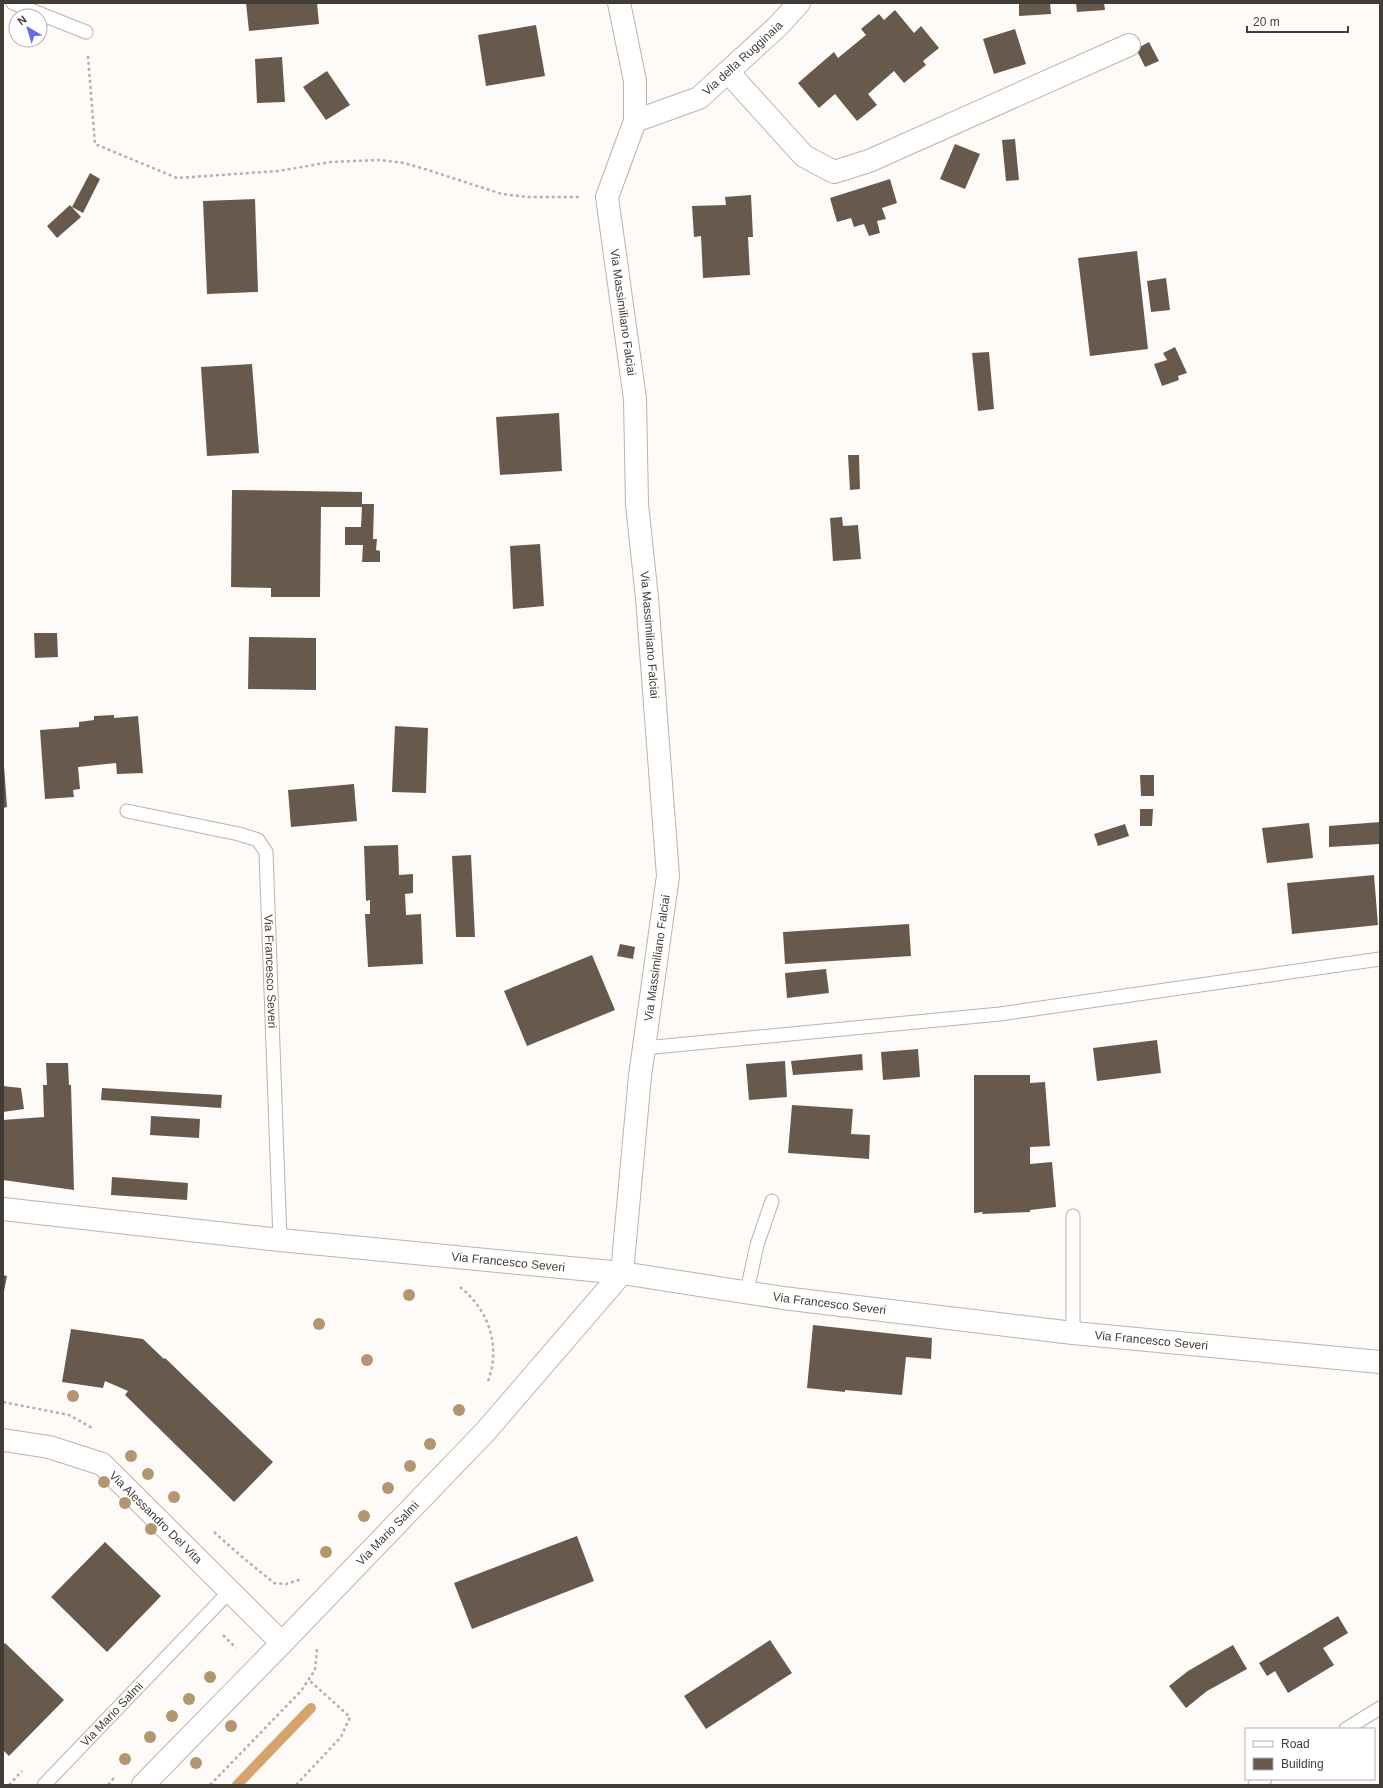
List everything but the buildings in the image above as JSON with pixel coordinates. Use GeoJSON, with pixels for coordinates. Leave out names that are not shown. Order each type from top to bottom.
{"type":"FeatureCollection","features":[{"type":"Feature","properties":{"kind":"street","name":"Via Massimiliano Falciai"},"geometry":{"type":"LineString","coordinates":[[619,3],[635,81],[635,121],[607,197],[635,399],[637,504],[647,598],[668,876],[640,1076],[622,1273]]}},
{"type":"Feature","properties":{"kind":"street","name":"Via della Rugginaia"},"geometry":{"type":"LineString","coordinates":[[635,121],[699,98],[778,26],[799,3]]}},
{"type":"Feature","properties":{"kind":"street"},"geometry":{"type":"LineString","coordinates":[[728,72],[804,156],[834,172],[869,161],[1129,45]]}},
{"type":"Feature","properties":{"kind":"street","name":"Via Francesco Severi"},"geometry":{"type":"LineString","coordinates":[[3,1209],[280,1240],[622,1273],[747,1291],[791,1299],[1073,1333],[1380,1362]]}},
{"type":"Feature","properties":{"kind":"street","name":"Via Mario Salmi"},"geometry":{"type":"LineString","coordinates":[[143,1785],[309,1616],[486,1432],[622,1273]]}},
{"type":"Feature","properties":{"kind":"street","name":"Via Alessandro Del Vita"},"geometry":{"type":"LineString","coordinates":[[3,1440],[49,1447],[102,1464],[229,1592],[282,1643]]}},
{"type":"Feature","properties":{"kind":"lane"},"geometry":{"type":"LineString","coordinates":[[13,3],[86,32]]}},
{"type":"Feature","properties":{"kind":"lane","name":"Via Francesco Severi"},"geometry":{"type":"LineString","coordinates":[[127,811],[239,834],[258,840],[266,852],[280,1240]]}},
{"type":"Feature","properties":{"kind":"lane"},"geometry":{"type":"LineString","coordinates":[[644,1048],[1000,1014],[1380,959]]}},
{"type":"Feature","properties":{"kind":"lane"},"geometry":{"type":"LineString","coordinates":[[747,1291],[757,1245],[772,1201]]}},
{"type":"Feature","properties":{"kind":"lane"},"geometry":{"type":"LineString","coordinates":[[1073,1216],[1073,1333]]}},
{"type":"Feature","properties":{"kind":"lane","name":"Via Mario Salmi"},"geometry":{"type":"LineString","coordinates":[[44,1785],[229,1592]]}},
{"type":"Feature","properties":{"kind":"lane"},"geometry":{"type":"LineString","coordinates":[[1348,1728],[1380,1708]]}},
{"type":"Feature","properties":{"kind":"path"},"geometry":{"type":"LineString","coordinates":[[86,32],[95,144],[177,178],[278,171],[330,162],[380,160],[428,170],[502,194],[528,197],[607,197]]}},
{"type":"Feature","properties":{"kind":"path"},"geometry":{"type":"LineString","coordinates":[[455,1283],[465,1291],[483,1313],[490,1328],[494,1344],[494,1360],[491,1375],[485,1389]]}},
{"type":"Feature","properties":{"kind":"path"},"geometry":{"type":"LineString","coordinates":[[3,1402],[70,1415],[96,1430]]}},
{"type":"Feature","properties":{"kind":"path"},"geometry":{"type":"LineString","coordinates":[[209,1527],[274,1583],[286,1584],[307,1576]]}},
{"type":"Feature","properties":{"kind":"path"},"geometry":{"type":"LineString","coordinates":[[210,1785],[301,1691],[315,1670],[318,1645],[309,1616]]}},
{"type":"Feature","properties":{"kind":"path"},"geometry":{"type":"LineString","coordinates":[[296,1785],[341,1737],[350,1717],[309,1680]]}},
{"type":"Feature","properties":{"kind":"path"},"geometry":{"type":"LineString","coordinates":[[9,1785],[25,1768]]}},
{"type":"Feature","properties":{"kind":"waterway"},"geometry":{"type":"LineString","coordinates":[[237,1785],[311,1708]]}}]}
